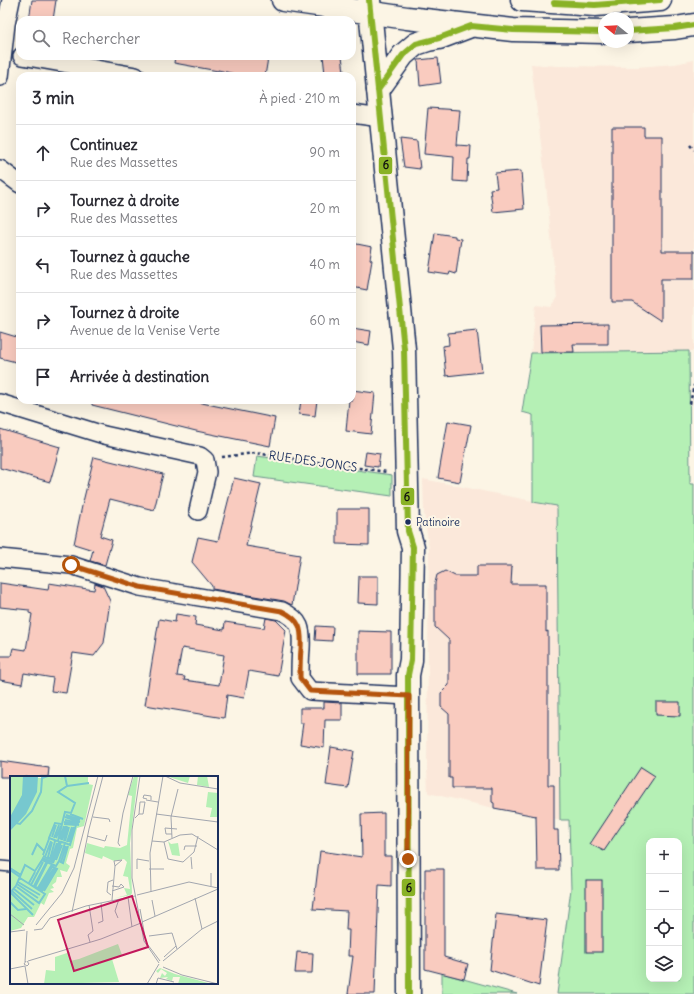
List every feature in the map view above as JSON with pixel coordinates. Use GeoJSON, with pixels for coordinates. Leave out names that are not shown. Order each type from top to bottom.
{"type":"FeatureCollection","features":[{"type":"Feature","properties":{"kind":"main road"},"geometry":{"type":"LineString","coordinates":[[283,0],[369,6],[471,26],[513,30],[598,32]]}},
{"type":"Feature","properties":{"kind":"main road"},"geometry":{"type":"LineString","coordinates":[[522,0],[595,4],[660,0]]}},
{"type":"Feature","properties":{"kind":"main road"},"geometry":{"type":"LineString","coordinates":[[369,6],[404,349],[408,531],[412,547],[411,660],[408,675],[409,994]]}},
{"type":"Feature","properties":{"kind":"main road"},"geometry":{"type":"LineString","coordinates":[[634,31],[675,28],[694,25]]}},
{"type":"Feature","properties":{"kind":"main road"},"geometry":{"type":"LineString","coordinates":[[378,90],[403,55],[416,44],[439,38],[471,26]]}},
{"type":"Feature","properties":{"kind":"street"},"geometry":{"type":"LineString","coordinates":[[0,76],[6,24],[11,0]]}},
{"type":"Feature","properties":{"kind":"street"},"geometry":{"type":"LineString","coordinates":[[0,7],[6,24]]}},
{"type":"Feature","properties":{"kind":"street"},"geometry":{"type":"LineString","coordinates":[[3,53],[16,55]]}},
{"type":"Feature","properties":{"kind":"street"},"geometry":{"type":"LineString","coordinates":[[44,60],[113,72]]}},
{"type":"Feature","properties":{"kind":"street"},"geometry":{"type":"LineString","coordinates":[[356,115],[381,118]]}},
{"type":"Feature","properties":{"kind":"street"},"geometry":{"type":"LineString","coordinates":[[0,169],[16,181]]}},
{"type":"Feature","properties":{"kind":"street"},"geometry":{"type":"LineString","coordinates":[[0,403],[76,427],[200,456],[205,460],[207,472],[198,511]]}},
{"type":"Feature","properties":{"kind":"street"},"geometry":{"type":"LineString","coordinates":[[0,558],[71,565],[140,587],[282,611],[291,615],[298,623],[302,633],[300,678],[310,691],[409,696]]}},
{"type":"Feature","properties":{"kind":"lane"},"geometry":{"type":"LineString","coordinates":[[0,866],[10,868]]}},
{"type":"Feature","properties":{"kind":"path"},"geometry":{"type":"LineString","coordinates":[[690,145],[694,150]]}},
{"type":"Feature","properties":{"kind":"path"},"geometry":{"type":"LineString","coordinates":[[690,404],[694,386]]}},
{"type":"Feature","properties":{"kind":"path","name":"RUE DES JONCS"},"geometry":{"type":"LineString","coordinates":[[205,460],[243,453],[255,453],[390,473],[407,472]]}},
{"type":"Feature","properties":{"kind":"shaded area"},"geometry":{"type":"Polygon","coordinates":[[[694,60],[694,351],[531,353],[536,305],[551,307],[557,299],[546,184],[531,64],[557,66],[637,67],[675,64],[694,60]]]}},
{"type":"Feature","properties":{"kind":"shaded area"},"geometry":{"type":"Polygon","coordinates":[[[423,479],[557,506],[560,820],[494,808],[428,793],[429,548],[424,513],[423,479]]]}},
{"type":"Feature","properties":{"kind":"green space"},"geometry":{"type":"Polygon","coordinates":[[[689,351],[690,484],[694,484],[694,994],[557,994],[571,889],[569,820],[560,820],[557,506],[533,502],[533,415],[522,412],[531,353],[689,351]]]}},
{"type":"Feature","properties":{"kind":"green space"},"geometry":{"type":"Polygon","coordinates":[[[257,456],[392,475],[392,496],[254,477],[257,456]]]}},
{"type":"Feature","properties":{"kind":"green space"},"geometry":{"type":"Polygon","coordinates":[[[442,973],[517,994],[442,994],[442,973]]]}},
{"type":"Feature","properties":{"kind":"building"},"geometry":{"type":"Polygon","coordinates":[[[32,0],[56,0],[54,16],[30,16],[32,0]]]}},
{"type":"Feature","properties":{"kind":"building"},"geometry":{"type":"Polygon","coordinates":[[[438,58],[441,83],[420,86],[418,60],[438,58]]]}},
{"type":"Feature","properties":{"kind":"building"},"geometry":{"type":"Polygon","coordinates":[[[174,60],[268,60],[266,72],[227,72],[174,63],[174,60]]]}},
{"type":"Feature","properties":{"kind":"building"},"geometry":{"type":"Polygon","coordinates":[[[323,60],[342,60],[344,72],[325,72],[323,60]]]}},
{"type":"Feature","properties":{"kind":"building"},"geometry":{"type":"Polygon","coordinates":[[[428,108],[460,110],[457,145],[471,146],[470,159],[468,159],[467,182],[453,181],[454,157],[424,154],[428,108]]]}},
{"type":"Feature","properties":{"kind":"building"},"geometry":{"type":"Polygon","coordinates":[[[612,127],[644,127],[644,136],[662,136],[662,251],[694,251],[694,279],[661,279],[661,321],[632,302],[612,302],[612,127]]]}},
{"type":"Feature","properties":{"kind":"building"},"geometry":{"type":"Polygon","coordinates":[[[400,139],[417,141],[420,169],[404,167],[400,139]]]}},
{"type":"Feature","properties":{"kind":"building"},"geometry":{"type":"Polygon","coordinates":[[[521,171],[524,209],[493,212],[490,189],[497,188],[495,173],[521,171]]]}},
{"type":"Feature","properties":{"kind":"building"},"geometry":{"type":"Polygon","coordinates":[[[435,233],[455,236],[455,238],[461,239],[456,274],[450,272],[449,275],[429,272],[435,233]]]}},
{"type":"Feature","properties":{"kind":"building"},"geometry":{"type":"Polygon","coordinates":[[[356,244],[372,247],[370,259],[372,260],[367,290],[356,288],[356,244]]]}},
{"type":"Feature","properties":{"kind":"building"},"geometry":{"type":"Polygon","coordinates":[[[608,324],[608,344],[573,344],[574,352],[541,352],[540,325],[608,324]]]}},
{"type":"Feature","properties":{"kind":"building"},"geometry":{"type":"Polygon","coordinates":[[[356,329],[371,331],[369,345],[356,343],[356,329]]]}},
{"type":"Feature","properties":{"kind":"building"},"geometry":{"type":"Polygon","coordinates":[[[477,330],[482,372],[446,376],[443,346],[449,345],[448,333],[477,330]]]}},
{"type":"Feature","properties":{"kind":"building"},"geometry":{"type":"Polygon","coordinates":[[[0,332],[16,337],[16,362],[0,358],[0,332]]]}},
{"type":"Feature","properties":{"kind":"building"},"geometry":{"type":"Polygon","coordinates":[[[356,391],[375,393],[371,434],[346,431],[349,404],[356,404],[356,391]]]}},
{"type":"Feature","properties":{"kind":"building"},"geometry":{"type":"Polygon","coordinates":[[[207,404],[275,418],[270,446],[196,431],[92,405],[207,404]]]}},
{"type":"Feature","properties":{"kind":"building"},"geometry":{"type":"Polygon","coordinates":[[[300,404],[316,404],[315,416],[299,414],[300,404]]]}},
{"type":"Feature","properties":{"kind":"building"},"geometry":{"type":"Polygon","coordinates":[[[448,421],[471,425],[460,482],[438,478],[448,421]]]}},
{"type":"Feature","properties":{"kind":"building"},"geometry":{"type":"Polygon","coordinates":[[[0,429],[60,447],[50,482],[0,468],[0,429]]]}},
{"type":"Feature","properties":{"kind":"building"},"geometry":{"type":"Polygon","coordinates":[[[366,452],[380,454],[378,467],[364,465],[366,452]]]}},
{"type":"Feature","properties":{"kind":"building"},"geometry":{"type":"Polygon","coordinates":[[[94,457],[163,474],[154,510],[110,499],[100,536],[112,540],[105,565],[90,561],[93,550],[74,544],[94,457]]]}},
{"type":"Feature","properties":{"kind":"building"},"geometry":{"type":"Polygon","coordinates":[[[234,478],[261,484],[246,546],[300,555],[292,605],[284,601],[212,589],[212,586],[192,562],[198,537],[218,541],[234,478]]]}},
{"type":"Feature","properties":{"kind":"building"},"geometry":{"type":"Polygon","coordinates":[[[337,509],[369,509],[369,545],[337,544],[337,509]]]}},
{"type":"Feature","properties":{"kind":"building"},"geometry":{"type":"Polygon","coordinates":[[[477,566],[512,566],[511,584],[546,584],[546,632],[548,631],[548,785],[554,785],[554,830],[558,830],[559,870],[537,870],[536,816],[494,808],[494,803],[492,802],[492,788],[452,788],[452,778],[449,778],[449,714],[441,707],[441,693],[449,685],[449,640],[435,627],[435,583],[437,575],[445,571],[455,576],[477,576],[477,566]]]}},
{"type":"Feature","properties":{"kind":"building"},"geometry":{"type":"Polygon","coordinates":[[[359,576],[378,576],[378,604],[358,603],[359,576]]]}},
{"type":"Feature","properties":{"kind":"building"},"geometry":{"type":"Polygon","coordinates":[[[0,583],[48,590],[49,583],[94,590],[95,583],[103,586],[110,601],[104,643],[94,656],[73,653],[66,693],[51,691],[53,678],[24,673],[22,684],[0,680],[0,656],[11,656],[13,648],[26,650],[32,614],[29,613],[29,610],[0,607],[0,583]]]}},
{"type":"Feature","properties":{"kind":"building"},"geometry":{"type":"Polygon","coordinates":[[[176,614],[196,617],[195,625],[224,630],[225,622],[264,628],[266,618],[276,620],[286,630],[278,676],[249,671],[244,698],[227,695],[224,718],[145,705],[159,619],[175,622],[176,614]],[[182,648],[177,676],[185,677],[184,680],[219,685],[224,655],[182,648]]]}},
{"type":"Feature","properties":{"kind":"building"},"geometry":{"type":"Polygon","coordinates":[[[316,626],[333,627],[332,641],[315,640],[316,626]]]}},
{"type":"Feature","properties":{"kind":"building"},"geometry":{"type":"Polygon","coordinates":[[[358,631],[391,632],[391,674],[358,674],[358,631]]]}},
{"type":"Feature","properties":{"kind":"building"},"geometry":{"type":"Polygon","coordinates":[[[324,702],[342,703],[342,720],[325,720],[324,748],[300,744],[303,723],[300,723],[300,708],[324,708],[324,702]]]}},
{"type":"Feature","properties":{"kind":"building"},"geometry":{"type":"Polygon","coordinates":[[[656,702],[680,702],[680,716],[656,715],[656,702]]]}},
{"type":"Feature","properties":{"kind":"building"},"geometry":{"type":"Polygon","coordinates":[[[331,747],[354,751],[348,788],[326,785],[331,747]]]}},
{"type":"Feature","properties":{"kind":"building"},"geometry":{"type":"Polygon","coordinates":[[[0,761],[49,768],[48,776],[0,777],[0,761]]]}},
{"type":"Feature","properties":{"kind":"building"},"geometry":{"type":"Polygon","coordinates":[[[641,767],[655,776],[604,851],[590,844],[641,767]]]}},
{"type":"Feature","properties":{"kind":"building"},"geometry":{"type":"Polygon","coordinates":[[[384,813],[384,856],[391,856],[391,886],[379,885],[375,994],[348,994],[353,956],[348,956],[349,930],[346,930],[347,911],[313,909],[320,851],[362,857],[361,814],[384,813]]]}},
{"type":"Feature","properties":{"kind":"building"},"geometry":{"type":"Polygon","coordinates":[[[425,869],[444,869],[444,957],[468,964],[464,979],[425,969],[425,869]]]}},
{"type":"Feature","properties":{"kind":"building"},"geometry":{"type":"Polygon","coordinates":[[[586,880],[602,880],[602,952],[586,952],[586,880]]]}},
{"type":"Feature","properties":{"kind":"building"},"geometry":{"type":"Polygon","coordinates":[[[496,914],[547,920],[539,986],[490,970],[496,914]]]}},
{"type":"Feature","properties":{"kind":"building"},"geometry":{"type":"Polygon","coordinates":[[[297,952],[313,953],[312,973],[295,973],[297,952]]]}},
{"type":"Feature","properties":{"kind":"transit line","name":"6"},"geometry":{"type":"LineString","coordinates":[[369,0],[404,349],[408,531],[413,547],[411,660],[408,675],[409,994]]}},
{"type":"Feature","properties":{"kind":"transit line","name":"6"},"geometry":{"type":"LineString","coordinates":[[554,3],[595,5],[660,0]]}},
{"type":"Feature","properties":{"kind":"transit line","name":"6"},"geometry":{"type":"LineString","coordinates":[[634,31],[675,28],[694,25]]}},
{"type":"Feature","properties":{"kind":"transit line","name":"6"},"geometry":{"type":"LineString","coordinates":[[378,90],[403,55],[416,44],[439,38],[471,26],[513,30],[598,32]]}},
{"type":"Feature","properties":{"kind":"place","name":"Patinoire"},"geometry":{"type":"Point","coordinates":[408,522]}},
{"type":"Feature","properties":{"kind":"route"},"geometry":{"type":"LineString","coordinates":[[71,565],[140,587],[282,611],[291,615],[298,623],[302,633],[300,678],[310,691],[409,696],[408,859]]}}]}
